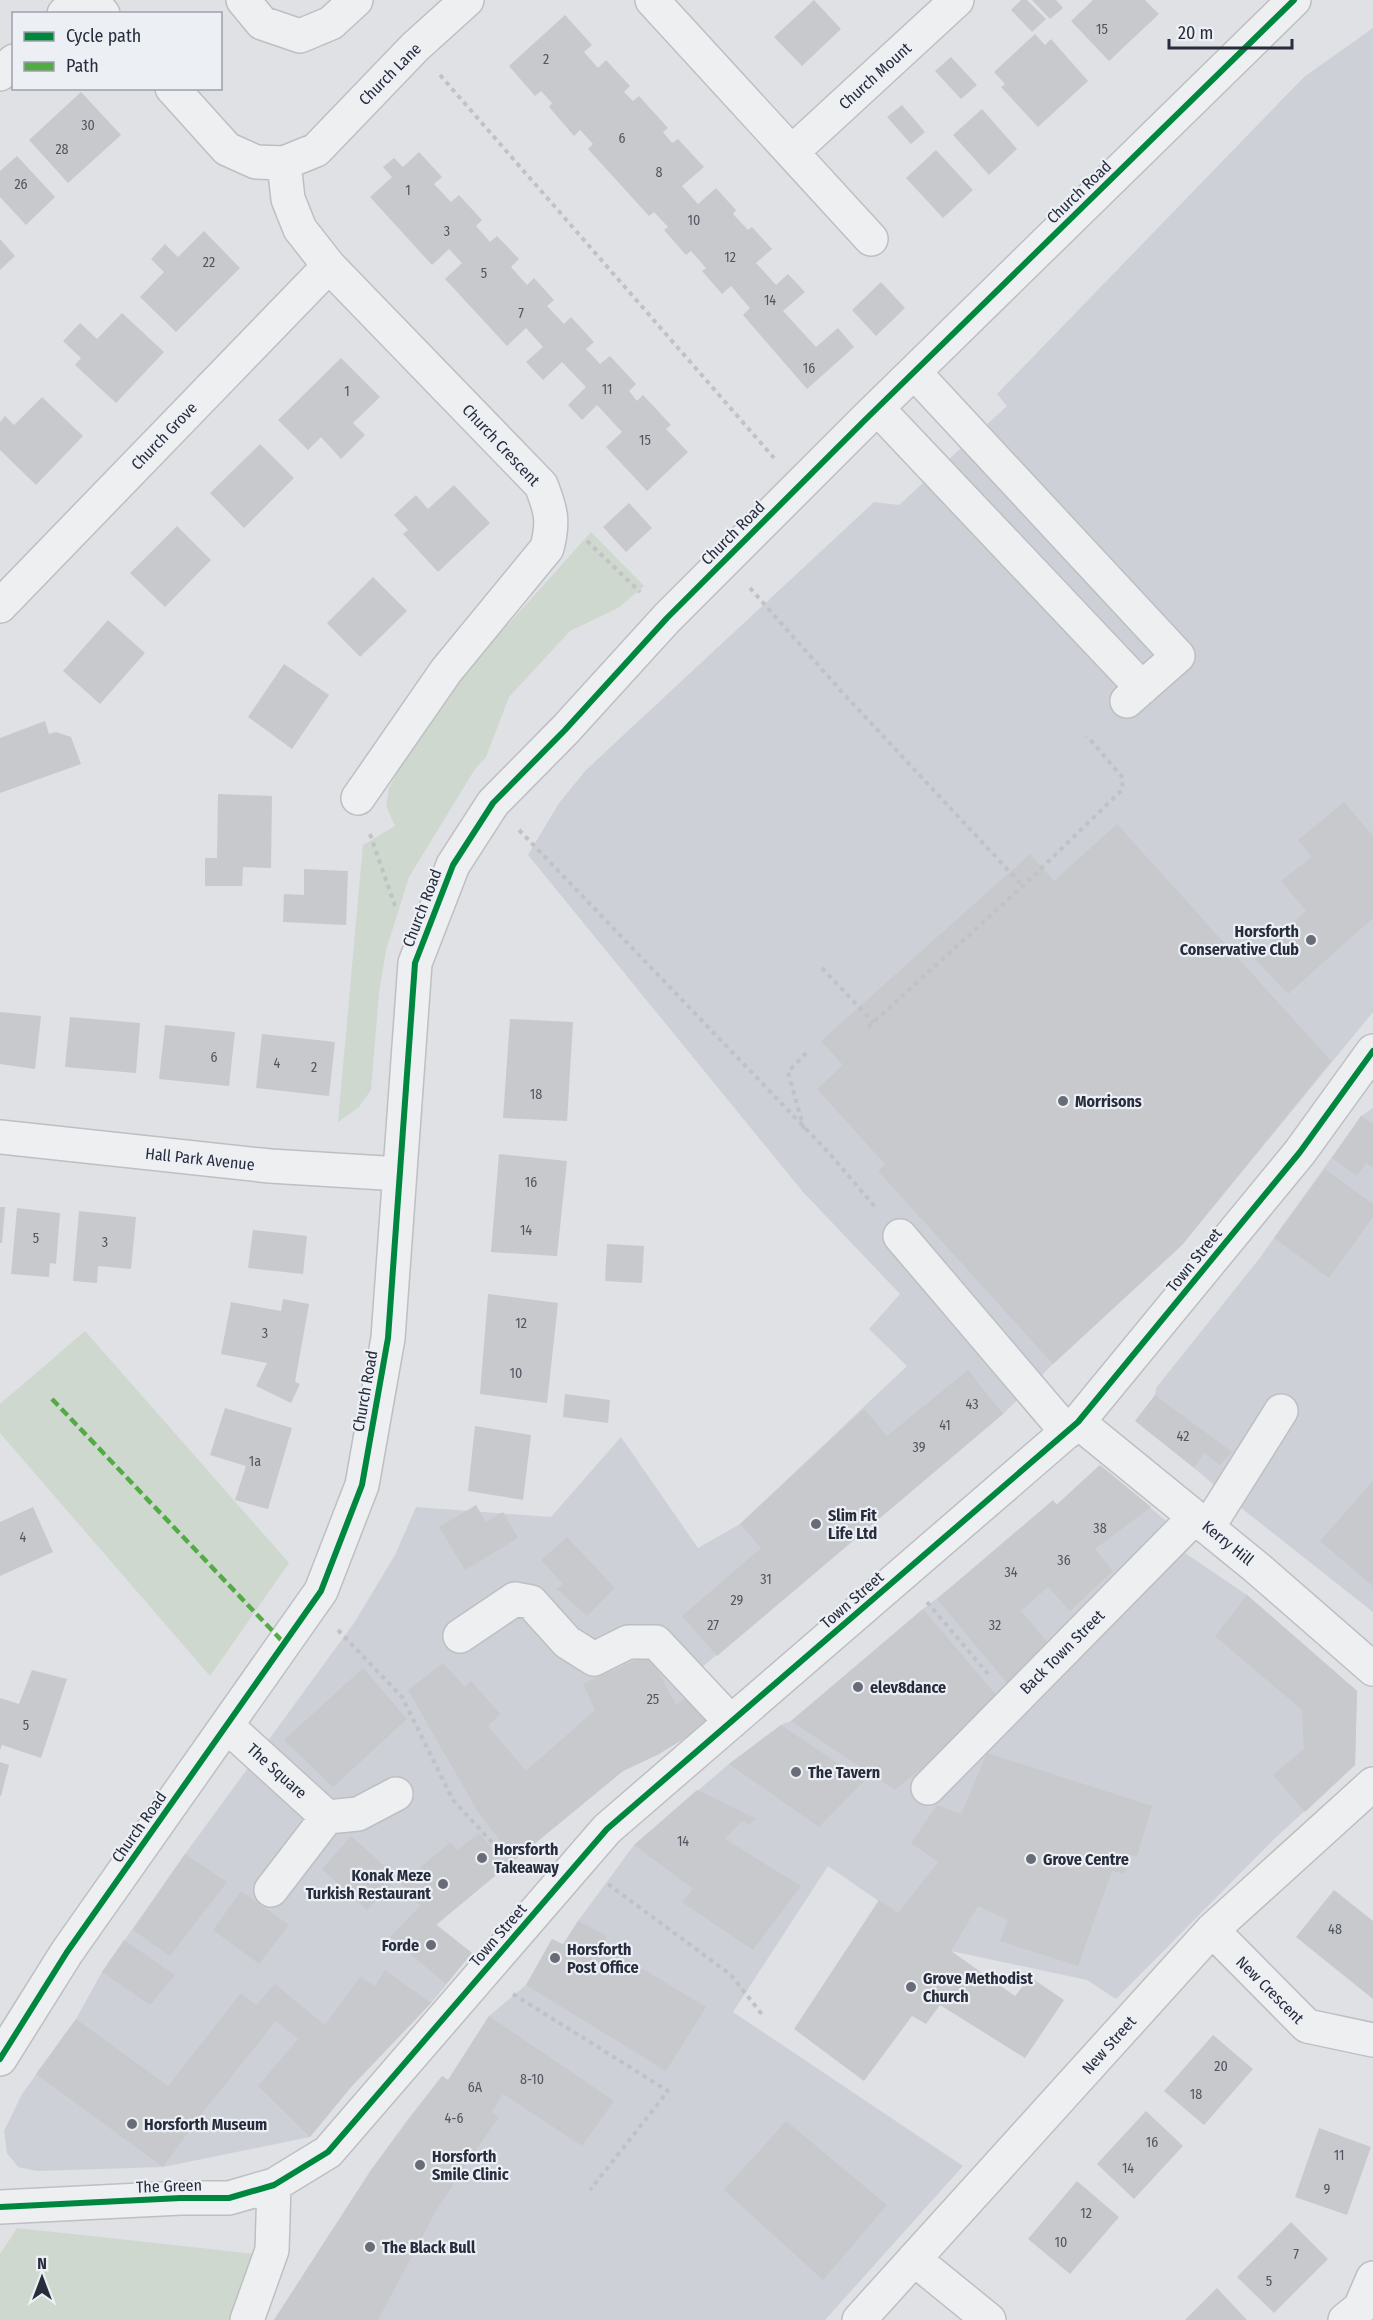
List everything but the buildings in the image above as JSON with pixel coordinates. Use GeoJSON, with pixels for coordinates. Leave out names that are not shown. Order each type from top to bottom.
{"type":"FeatureCollection","features":[{"type":"Feature","properties":{"kind":"street"},"geometry":{"type":"LineString","coordinates":[[66,12],[78,0]]}},
{"type":"Feature","properties":{"kind":"street"},"geometry":{"type":"LineString","coordinates":[[91,0],[101,12]]}},
{"type":"Feature","properties":{"kind":"street"},"geometry":{"type":"LineString","coordinates":[[243,0],[262,23],[300,36],[331,23],[356,0]]}},
{"type":"Feature","properties":{"kind":"street","name":"Church Lane"},"geometry":{"type":"LineString","coordinates":[[284,163],[316,150],[415,47],[467,0]]}},
{"type":"Feature","properties":{"kind":"street"},"geometry":{"type":"LineString","coordinates":[[652,0],[871,239]]}},
{"type":"Feature","properties":{"kind":"street","name":"Church Mount"},"geometry":{"type":"LineString","coordinates":[[792,152],[957,0]]}},
{"type":"Feature","properties":{"kind":"street","name":"Church Road"},"geometry":{"type":"LineString","coordinates":[[0,2059],[67,1952],[321,1590],[362,1485],[388,1338],[415,963],[453,865],[493,803],[565,730],[667,618],[877,408],[1294,0]]}},
{"type":"Feature","properties":{"kind":"street"},"geometry":{"type":"LineString","coordinates":[[0,74],[12,64]]}},
{"type":"Feature","properties":{"kind":"street"},"geometry":{"type":"LineString","coordinates":[[174,90],[226,149],[256,162],[284,163]]}},
{"type":"Feature","properties":{"kind":"street","name":"Church Crescent"},"geometry":{"type":"LineString","coordinates":[[284,163],[288,199],[300,229],[329,266],[541,485],[549,506],[552,529],[547,548],[446,671],[358,798]]}},
{"type":"Feature","properties":{"kind":"street","name":"Church Grove"},"geometry":{"type":"LineString","coordinates":[[0,606],[329,266]]}},
{"type":"Feature","properties":{"kind":"street"},"geometry":{"type":"LineString","coordinates":[[877,408],[1134,694],[1178,657],[914,372]]}},
{"type":"Feature","properties":{"kind":"street"},"geometry":{"type":"LineString","coordinates":[[1066,620],[1107,581]]}},
{"type":"Feature","properties":{"kind":"street","name":"Town Street"},"geometry":{"type":"LineString","coordinates":[[328,2152],[607,1829],[1073,1427],[1300,1152],[1373,1051]]}},
{"type":"Feature","properties":{"kind":"street","name":"Hall Park Avenue"},"geometry":{"type":"LineString","coordinates":[[0,1137],[270,1166],[400,1174]]}},
{"type":"Feature","properties":{"kind":"street","name":"Kerry Hill"},"geometry":{"type":"LineString","coordinates":[[900,1236],[1073,1427],[1202,1522],[1373,1669]]}},
{"type":"Feature","properties":{"kind":"street","name":"Back Town Street"},"geometry":{"type":"LineString","coordinates":[[928,1788],[1012,1702],[1202,1522],[1281,1411]]}},
{"type":"Feature","properties":{"kind":"street"},"geometry":{"type":"LineString","coordinates":[[460,1636],[515,1599],[531,1602],[567,1642],[594,1659],[628,1642],[656,1642],[731,1722]]}},
{"type":"Feature","properties":{"kind":"street","name":"The Square"},"geometry":{"type":"LineString","coordinates":[[226,1726],[327,1817]]}},
{"type":"Feature","properties":{"kind":"street","name":"New Street"},"geometry":{"type":"LineString","coordinates":[[859,2320],[1212,1930],[1373,1784]]}},
{"type":"Feature","properties":{"kind":"street"},"geometry":{"type":"LineString","coordinates":[[271,1890],[327,1817],[358,1814],[396,1794]]}},
{"type":"Feature","properties":{"kind":"street","name":"New Crescent"},"geometry":{"type":"LineString","coordinates":[[1212,1930],[1307,2026],[1373,2040]]}},
{"type":"Feature","properties":{"kind":"street","name":"The Green"},"geometry":{"type":"LineString","coordinates":[[0,2207],[181,2198],[229,2198],[274,2185],[328,2152]]}},
{"type":"Feature","properties":{"kind":"street"},"geometry":{"type":"LineString","coordinates":[[247,2320],[272,2250],[274,2185]]}},
{"type":"Feature","properties":{"kind":"street","name":"The Green"},"geometry":{"type":"LineString","coordinates":[[0,2186],[55,2205]]}},
{"type":"Feature","properties":{"kind":"street"},"geometry":{"type":"LineString","coordinates":[[914,2259],[989,2320]]}},
{"type":"Feature","properties":{"kind":"street"},"geometry":{"type":"LineString","coordinates":[[1345,2320],[1360,2308],[1373,2278]]}},
{"type":"Feature","properties":{"kind":"path"},"geometry":{"type":"LineString","coordinates":[[438,73],[763,448],[801,483]]}},
{"type":"Feature","properties":{"kind":"path"},"geometry":{"type":"LineString","coordinates":[[549,506],[667,618]]}},
{"type":"Feature","properties":{"kind":"path"},"geometry":{"type":"LineString","coordinates":[[725,560],[850,700],[1023,886]]}},
{"type":"Feature","properties":{"kind":"path"},"geometry":{"type":"LineString","coordinates":[[868,1027],[1023,886],[1122,790],[1123,778],[1087,736]]}},
{"type":"Feature","properties":{"kind":"path"},"geometry":{"type":"LineString","coordinates":[[358,798],[396,908]]}},
{"type":"Feature","properties":{"kind":"path"},"geometry":{"type":"LineString","coordinates":[[493,803],[830,1154],[900,1236]]}},
{"type":"Feature","properties":{"kind":"path"},"geometry":{"type":"LineString","coordinates":[[822,968],[873,1022]]}},
{"type":"Feature","properties":{"kind":"path"},"geometry":{"type":"LineString","coordinates":[[804,1129],[788,1072],[808,1051]]}},
{"type":"Feature","properties":{"kind":"path"},"geometry":{"type":"LineString","coordinates":[[903,1574],[1012,1702]]}},
{"type":"Feature","properties":{"kind":"path"},"geometry":{"type":"LineString","coordinates":[[312,1604],[402,1697],[453,1800],[545,1901]]}},
{"type":"Feature","properties":{"kind":"path"},"geometry":{"type":"LineString","coordinates":[[579,1862],[730,1975],[764,2017]]}},
{"type":"Feature","properties":{"kind":"path"},"geometry":{"type":"LineString","coordinates":[[482,1974],[668,2091],[590,2190]]}},
{"type":"Feature","properties":{"kind":"shaded area"},"geometry":{"type":"Polygon","coordinates":[[[1373,28],[1373,1012],[1182,1245],[1053,1364],[1003,1414],[701,1668],[698,1730],[659,1754],[623,1771],[436,1924],[472,1953],[431,2003],[351,2087],[310,2137],[163,2167],[37,2171],[18,2167],[7,2153],[4,2131],[22,2094],[76,2019],[102,1972],[185,1854],[354,1623],[395,1555],[416,1507],[551,1517],[621,1437],[698,1548],[740,1524],[907,1366],[869,1329],[900,1294],[803,1192],[528,855],[559,803],[586,770],[874,502],[899,505],[1007,406],[997,394],[1304,77],[1373,28]]]}},
{"type":"Feature","properties":{"kind":"shaded area"},"geometry":{"type":"Polygon","coordinates":[[[591,532],[644,586],[618,608],[570,631],[509,697],[486,757],[475,769],[409,877],[386,950],[379,993],[371,1090],[359,1107],[338,1122],[363,845],[395,826],[386,806],[389,788],[417,735],[447,693],[591,532]]]}},
{"type":"Feature","properties":{"kind":"shaded area"},"geometry":{"type":"Polygon","coordinates":[[[1373,1108],[1373,1612],[1194,1468],[1155,1395],[1156,1388],[1259,1259],[1361,1116],[1373,1108]]]}},
{"type":"Feature","properties":{"kind":"shaded area"},"geometry":{"type":"Polygon","coordinates":[[[85,1331],[289,1563],[210,1676],[0,1433],[0,1404],[85,1331]]]}},
{"type":"Feature","properties":{"kind":"shaded area"},"geometry":{"type":"Polygon","coordinates":[[[1100,1465],[1165,1520],[1182,1551],[1247,1595],[1357,1691],[1355,1765],[1273,1840],[1116,1999],[1087,1980],[951,1951],[828,1866],[733,2012],[963,2166],[825,2320],[274,2320],[371,2170],[408,2119],[442,2076],[448,2080],[489,2016],[526,1985],[552,1939],[563,1944],[634,1845],[729,1764],[781,1725],[791,1721],[923,1609],[1057,1504],[1100,1465]]]}},
{"type":"Feature","properties":{"kind":"shaded area"},"geometry":{"type":"Polygon","coordinates":[[[17,2228],[256,2254],[232,2320],[0,2320],[0,2254],[17,2228]]]}},
{"type":"Feature","properties":{"kind":"marked path"},"geometry":{"type":"LineString","coordinates":[[52,1399],[284,1643]]}},
{"type":"Feature","properties":{"kind":"cycle path"},"geometry":{"type":"LineString","coordinates":[[0,2059],[67,1952],[321,1591],[362,1485],[388,1338],[415,963],[453,865],[493,803],[565,730],[667,618],[865,420],[1294,0]]}},
{"type":"Feature","properties":{"kind":"cycle path"},"geometry":{"type":"LineString","coordinates":[[0,2207],[181,2198],[229,2198],[274,2185],[328,2152],[607,1829],[1078,1422],[1300,1152],[1373,1051]]}},
{"type":"Feature","properties":{"kind":"place","name":"Horsforth Conservative Club"},"geometry":{"type":"Point","coordinates":[1311,940]}},
{"type":"Feature","properties":{"kind":"place","name":"Morrisons"},"geometry":{"type":"Point","coordinates":[1063,1101]}},
{"type":"Feature","properties":{"kind":"place","name":"Slim Fit Life Ltd"},"geometry":{"type":"Point","coordinates":[816,1524]}},
{"type":"Feature","properties":{"kind":"place","name":"elev8dance"},"geometry":{"type":"Point","coordinates":[858,1687]}},
{"type":"Feature","properties":{"kind":"place","name":"The Tavern"},"geometry":{"type":"Point","coordinates":[796,1772]}},
{"type":"Feature","properties":{"kind":"place","name":"Horsforth Takeaway"},"geometry":{"type":"Point","coordinates":[482,1858]}},
{"type":"Feature","properties":{"kind":"place","name":"Grove Centre"},"geometry":{"type":"Point","coordinates":[1031,1859]}},
{"type":"Feature","properties":{"kind":"place","name":"Konak Meze Turkish Restaurant"},"geometry":{"type":"Point","coordinates":[443,1884]}},
{"type":"Feature","properties":{"kind":"place","name":"Forde"},"geometry":{"type":"Point","coordinates":[431,1945]}},
{"type":"Feature","properties":{"kind":"place","name":"Horsforth Post Office"},"geometry":{"type":"Point","coordinates":[555,1958]}},
{"type":"Feature","properties":{"kind":"place","name":"Grove Methodist Church"},"geometry":{"type":"Point","coordinates":[911,1987]}},
{"type":"Feature","properties":{"kind":"place","name":"Horsforth Museum"},"geometry":{"type":"Point","coordinates":[132,2124]}},
{"type":"Feature","properties":{"kind":"place","name":"Horsforth Smile Clinic"},"geometry":{"type":"Point","coordinates":[420,2165]}},
{"type":"Feature","properties":{"kind":"place","name":"The Black Bull"},"geometry":{"type":"Point","coordinates":[370,2247]}}]}
